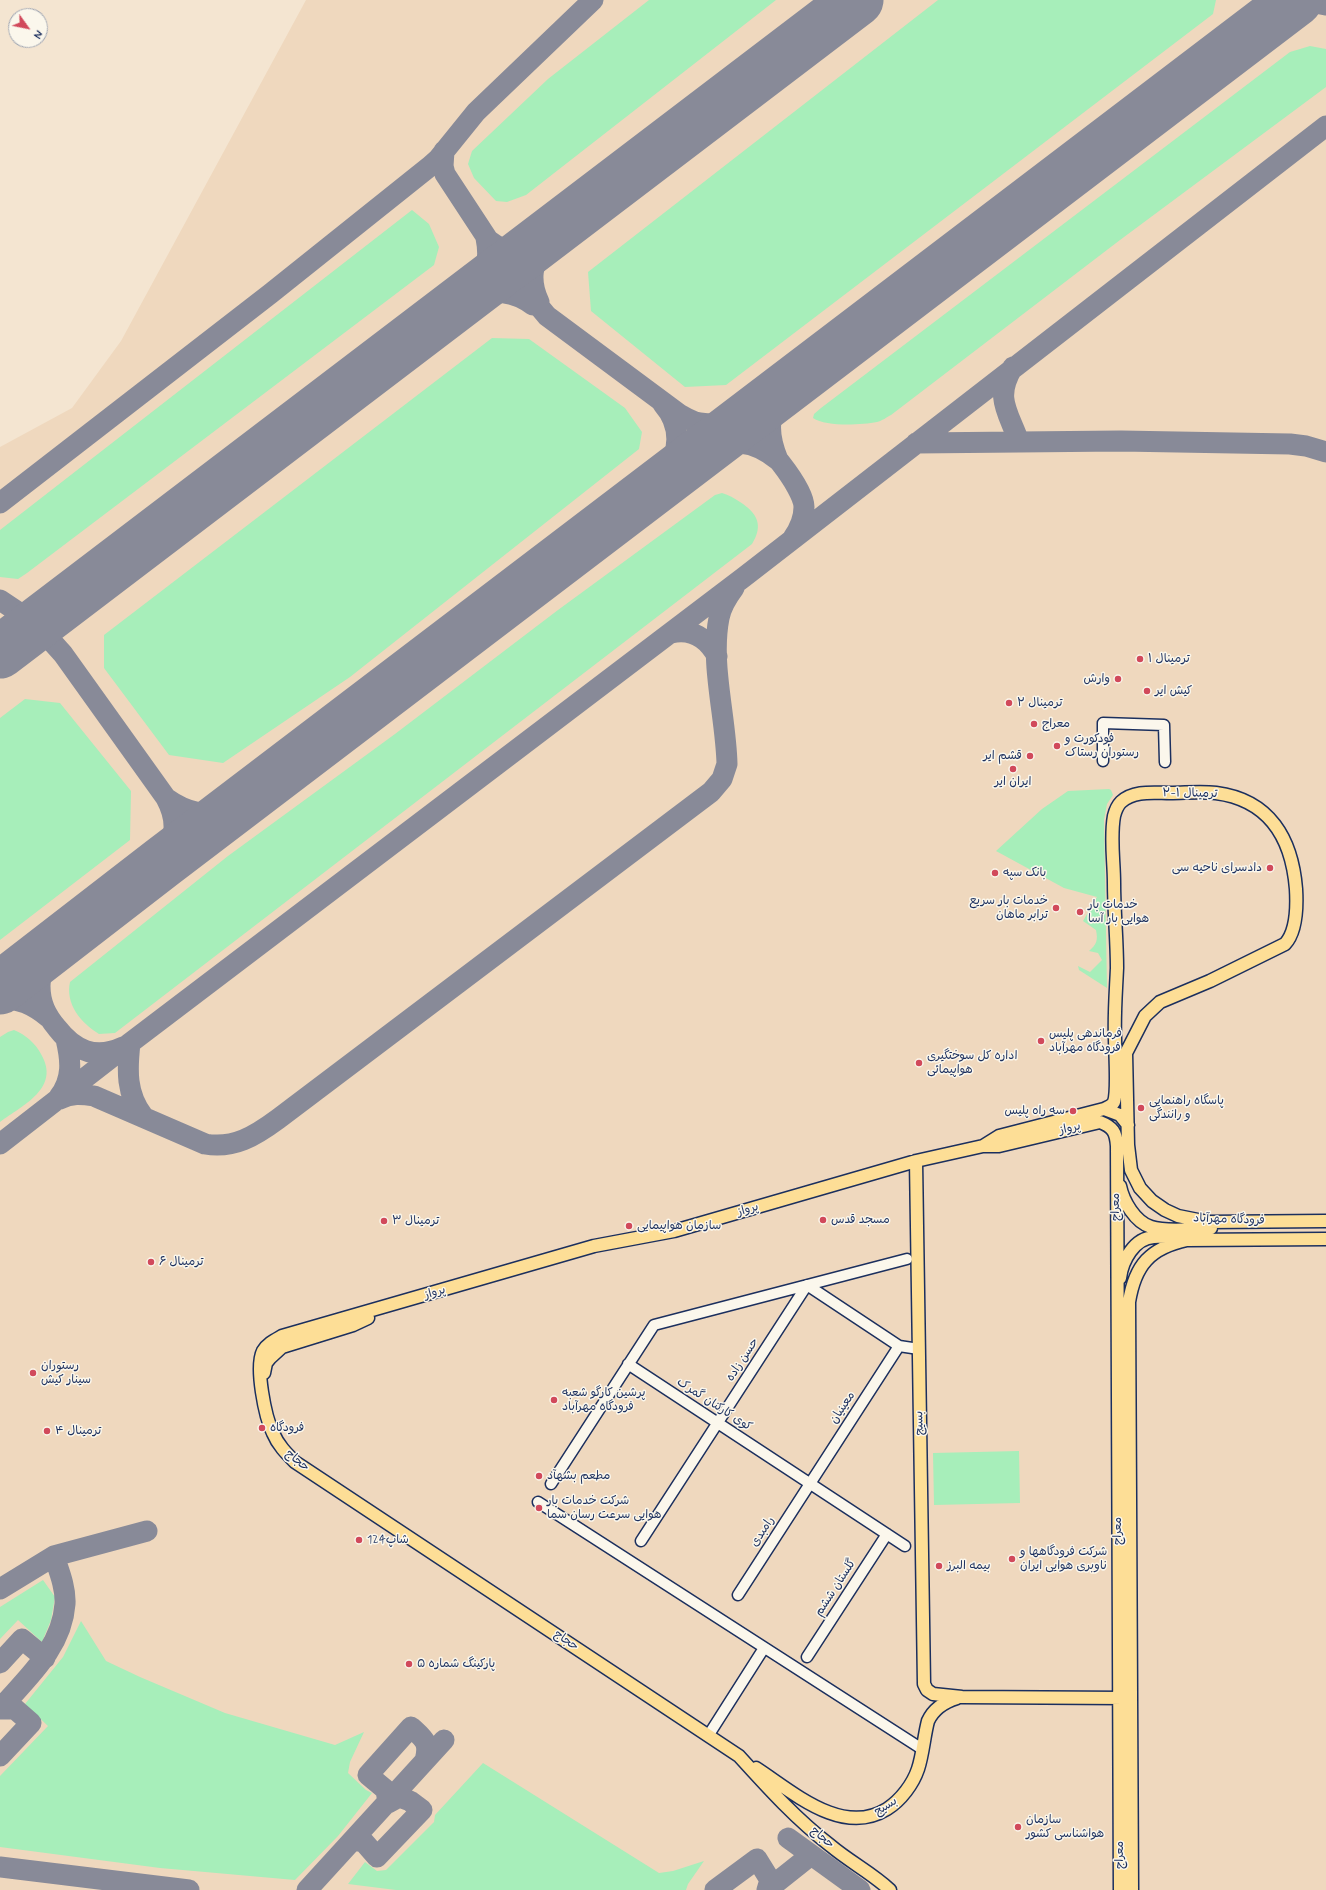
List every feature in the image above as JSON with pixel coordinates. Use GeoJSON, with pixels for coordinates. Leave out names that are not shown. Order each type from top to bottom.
{"type":"FeatureCollection","features":[{"type":"Feature","properties":{"kind":"main road","name":"ترمینال ۱-۲"},"geometry":{"type":"LineString","coordinates":[[1137,793],[1216,793],[1234,797],[1248,803],[1261,811],[1276,825],[1280,830],[1288,848],[1296,886],[1297,900],[1296,915],[1289,940],[1285,944],[1217,978],[1160,1002],[1145,1016],[1120,1053],[1114,1013],[1117,967],[1112,837],[1114,814],[1120,803],[1137,793]]}},
{"type":"Feature","properties":{"kind":"main road"},"geometry":{"type":"LineString","coordinates":[[1120,1053],[1127,1100],[1128,1125]]}},
{"type":"Feature","properties":{"kind":"main road"},"geometry":{"type":"LineString","coordinates":[[1104,1109],[1111,1106],[1114,1101],[1120,1053]]}},
{"type":"Feature","properties":{"kind":"main road"},"geometry":{"type":"LineString","coordinates":[[1114,1101],[1116,1106],[1121,1107],[1125,1105],[1127,1100]]}},
{"type":"Feature","properties":{"kind":"main road"},"geometry":{"type":"LineString","coordinates":[[1104,1109],[1120,1115],[1128,1125]]}},
{"type":"Feature","properties":{"kind":"main road","name":"پرواز"},"geometry":{"type":"LineString","coordinates":[[983,1146],[999,1136],[1104,1109]]}},
{"type":"Feature","properties":{"kind":"main road","name":"پرواز"},"geometry":{"type":"LineString","coordinates":[[261,1387],[260,1360],[265,1348],[272,1341],[282,1336],[398,1304],[594,1246],[674,1231],[916,1161],[983,1146],[999,1146],[1100,1122],[1109,1125],[1116,1134],[1116,1171]]}},
{"type":"Feature","properties":{"kind":"main road","name":"فرودگاه مهرآباد"},"geometry":{"type":"LineString","coordinates":[[1128,1125],[1128,1145],[1131,1170],[1140,1188],[1152,1201],[1165,1210],[1178,1216],[1208,1222],[1326,1221]]}},
{"type":"Feature","properties":{"kind":"main road","name":"بسیج"},"geometry":{"type":"LineString","coordinates":[[916,1161],[924,1684],[933,1694],[962,1697]]}},
{"type":"Feature","properties":{"kind":"main road"},"geometry":{"type":"LineString","coordinates":[[1116,1171],[1122,1196],[1131,1211],[1143,1223],[1150,1227],[1198,1229],[1263,1222]]}},
{"type":"Feature","properties":{"kind":"main road","name":"معراج"},"geometry":{"type":"LineString","coordinates":[[1116,1171],[1119,1698],[1126,1840],[1132,1890]]}},
{"type":"Feature","properties":{"kind":"main road"},"geometry":{"type":"LineString","coordinates":[[1116,1302],[1120,1271],[1128,1253],[1142,1240],[1152,1237],[1187,1240]]}},
{"type":"Feature","properties":{"kind":"main road","name":"فرودگاه مهرآباد"},"geometry":{"type":"LineString","coordinates":[[1129,1302],[1131,1285],[1137,1271],[1146,1260],[1159,1249],[1187,1240],[1326,1239]]}},
{"type":"Feature","properties":{"kind":"main road","name":"معراج"},"geometry":{"type":"LineString","coordinates":[[1120,1890],[1126,1840],[1131,1697],[1129,1302]]}},
{"type":"Feature","properties":{"kind":"main road","name":"حجاج"},"geometry":{"type":"LineString","coordinates":[[261,1387],[272,1432],[284,1451],[295,1462],[739,1756],[783,1803],[815,1833],[832,1847],[870,1873],[890,1890]]}},
{"type":"Feature","properties":{"kind":"main road"},"geometry":{"type":"LineString","coordinates":[[962,1697],[1131,1697]]}},
{"type":"Feature","properties":{"kind":"main road","name":"بسیج"},"geometry":{"type":"LineString","coordinates":[[739,1756],[822,1810],[846,1817],[858,1818],[881,1813],[892,1806],[901,1797],[918,1769],[930,1715],[948,1701],[962,1697]]}},
{"type":"Feature","properties":{"kind":"street"},"geometry":{"type":"LineString","coordinates":[[1103,761],[1103,723],[1164,724],[1165,762]]}},
{"type":"Feature","properties":{"kind":"street"},"geometry":{"type":"LineString","coordinates":[[551,1484],[654,1325],[907,1259]]}},
{"type":"Feature","properties":{"kind":"street"},"geometry":{"type":"LineString","coordinates":[[807,1285],[899,1346],[919,1349]]}},
{"type":"Feature","properties":{"kind":"street","name":"حسن زاده"},"geometry":{"type":"LineString","coordinates":[[641,1541],[807,1285]]}},
{"type":"Feature","properties":{"kind":"street","name":"معینیان"},"geometry":{"type":"LineString","coordinates":[[810,1483],[899,1346]]}},
{"type":"Feature","properties":{"kind":"street","name":"کوی کارکنان گمرک"},"geometry":{"type":"LineString","coordinates":[[628,1364],[905,1546]]}},
{"type":"Feature","properties":{"kind":"street","name":"رامبدی"},"geometry":{"type":"LineString","coordinates":[[738,1595],[810,1483]]}},
{"type":"Feature","properties":{"kind":"street"},"geometry":{"type":"LineString","coordinates":[[538,1502],[922,1749]]}},
{"type":"Feature","properties":{"kind":"street","name":"گلستان ششم"},"geometry":{"type":"LineString","coordinates":[[807,1657],[887,1534]]}},
{"type":"Feature","properties":{"kind":"street"},"geometry":{"type":"LineString","coordinates":[[708,1736],[764,1648]]}},
{"type":"Feature","properties":{"kind":"shaded area"},"geometry":{"type":"Polygon","coordinates":[[[306,0],[1326,0],[1326,1890],[0,1890],[0,447],[72,408],[121,341],[306,0]]]}},
{"type":"Feature","properties":{"kind":"green space"},"geometry":{"type":"Polygon","coordinates":[[[649,0],[776,0],[526,195],[507,202],[496,201],[474,178],[468,164],[472,151],[548,79],[649,0]]]}},
{"type":"Feature","properties":{"kind":"green space"},"geometry":{"type":"Polygon","coordinates":[[[938,0],[1216,0],[1213,14],[726,385],[685,387],[591,311],[588,272],[938,0]]]}},
{"type":"Feature","properties":{"kind":"green space"},"geometry":{"type":"Polygon","coordinates":[[[1310,46],[1326,49],[1326,87],[1120,240],[891,415],[877,422],[862,424],[826,423],[813,418],[814,414],[821,408],[1290,52],[1310,46]]]}},
{"type":"Feature","properties":{"kind":"green space"},"geometry":{"type":"Polygon","coordinates":[[[412,210],[429,224],[439,247],[434,265],[27,573],[18,579],[0,577],[0,530],[412,210]]]}},
{"type":"Feature","properties":{"kind":"green space"},"geometry":{"type":"Polygon","coordinates":[[[492,338],[529,339],[625,408],[642,432],[639,449],[350,677],[223,763],[169,755],[104,668],[104,635],[492,338]]]}},
{"type":"Feature","properties":{"kind":"green space"},"geometry":{"type":"Polygon","coordinates":[[[722,493],[746,506],[757,520],[758,531],[752,544],[115,1033],[99,1034],[92,1030],[81,1019],[72,1005],[69,990],[70,982],[228,856],[395,734],[558,610],[715,495],[722,493]]]}},
{"type":"Feature","properties":{"kind":"green space"},"geometry":{"type":"Polygon","coordinates":[[[25,699],[60,703],[131,791],[130,840],[0,940],[0,718],[25,699]]]}},
{"type":"Feature","properties":{"kind":"green space"},"geometry":{"type":"Polygon","coordinates":[[[1109,789],[1113,795],[1107,804],[1104,820],[1107,988],[1079,970],[1078,966],[1090,972],[1102,960],[1098,953],[1089,951],[1096,942],[1096,930],[1083,921],[1097,897],[1064,888],[996,851],[1042,809],[1068,791],[1109,789]]]}},
{"type":"Feature","properties":{"kind":"green space"},"geometry":{"type":"Polygon","coordinates":[[[14,1030],[30,1040],[39,1050],[46,1066],[46,1077],[43,1086],[37,1094],[0,1122],[0,1037],[14,1030]]]}},
{"type":"Feature","properties":{"kind":"green space"},"geometry":{"type":"Polygon","coordinates":[[[1019,1451],[1020,1503],[934,1505],[933,1453],[1019,1451]]]}},
{"type":"Feature","properties":{"kind":"green space"},"geometry":{"type":"Polygon","coordinates":[[[43,1580],[55,1597],[51,1620],[42,1642],[18,1620],[0,1639],[0,1607],[43,1580]]]}},
{"type":"Feature","properties":{"kind":"green space"},"geometry":{"type":"Polygon","coordinates":[[[81,1621],[106,1661],[225,1713],[335,1745],[364,1732],[350,1762],[348,1773],[366,1790],[372,1793],[338,1836],[295,1880],[160,1868],[0,1847],[0,1776],[48,1726],[25,1704],[63,1657],[81,1621]]]}},
{"type":"Feature","properties":{"kind":"green space"},"geometry":{"type":"Polygon","coordinates":[[[483,1763],[659,1873],[673,1871],[704,1861],[688,1884],[686,1890],[396,1890],[348,1884],[365,1862],[377,1871],[386,1870],[434,1822],[435,1815],[483,1763]]]}},
{"type":"Feature","properties":{"kind":"taxiway"},"geometry":{"type":"LineString","coordinates":[[0,503],[270,294],[429,167],[438,159],[476,112],[593,0]]}},
{"type":"Feature","properties":{"kind":"taxiway"},"geometry":{"type":"LineString","coordinates":[[1247,37],[1266,14],[1271,0]]}},
{"type":"Feature","properties":{"kind":"taxiway"},"geometry":{"type":"LineString","coordinates":[[1278,14],[1301,5],[1326,5]]}},
{"type":"Feature","properties":{"kind":"taxiway"},"geometry":{"type":"LineString","coordinates":[[0,1144],[130,1043],[744,577],[1326,126]]}},
{"type":"Feature","properties":{"kind":"taxiway"},"geometry":{"type":"LineString","coordinates":[[444,151],[443,166],[445,174],[506,267],[547,316],[679,414],[695,422],[732,426],[744,429],[752,433],[771,451],[790,476],[802,498],[804,511],[800,527],[793,538]]}},
{"type":"Feature","properties":{"kind":"taxiway"},"geometry":{"type":"LineString","coordinates":[[471,294],[486,268],[488,254],[486,238],[506,250],[523,251],[529,249]]}},
{"type":"Feature","properties":{"kind":"taxiway"},"geometry":{"type":"LineString","coordinates":[[539,302],[533,285],[533,277],[535,262],[544,238]]}},
{"type":"Feature","properties":{"kind":"taxiway"},"geometry":{"type":"LineString","coordinates":[[471,294],[488,292],[511,294],[526,300],[533,305]]}},
{"type":"Feature","properties":{"kind":"taxiway"},"geometry":{"type":"LineString","coordinates":[[1013,367],[1004,387],[1004,396],[1007,413],[1019,442]]}},
{"type":"Feature","properties":{"kind":"taxiway"},"geometry":{"type":"LineString","coordinates":[[702,452],[723,445],[742,443],[759,448],[778,460],[772,440],[771,422],[776,405],[787,387]]}},
{"type":"Feature","properties":{"kind":"taxiway"},"geometry":{"type":"LineString","coordinates":[[661,483],[672,464],[677,444],[677,433],[674,423],[663,404]]}},
{"type":"Feature","properties":{"kind":"taxiway"},"geometry":{"type":"LineString","coordinates":[[723,424],[747,416],[758,409]]}},
{"type":"Feature","properties":{"kind":"taxiway"},"geometry":{"type":"LineString","coordinates":[[916,443],[1121,441],[1290,444],[1306,446],[1326,452]]}},
{"type":"Feature","properties":{"kind":"taxiway"},"geometry":{"type":"LineString","coordinates":[[60,1099],[77,1094],[94,1096],[205,1144],[225,1145],[244,1140],[261,1131],[278,1119],[711,792],[722,779],[727,764],[716,654],[721,610],[734,588]]}},
{"type":"Feature","properties":{"kind":"taxiway"},"geometry":{"type":"LineString","coordinates":[[0,600],[36,624],[63,654],[166,798],[173,815],[174,830],[173,838],[163,862]]}},
{"type":"Feature","properties":{"kind":"taxiway"},"geometry":{"type":"LineString","coordinates":[[671,633],[692,633],[704,639],[717,656]]}},
{"type":"Feature","properties":{"kind":"taxiway"},"geometry":{"type":"LineString","coordinates":[[166,798],[182,807],[197,812],[213,813],[231,810]]}},
{"type":"Feature","properties":{"kind":"taxiway"},"geometry":{"type":"LineString","coordinates":[[54,946],[46,961],[40,981],[42,1003],[53,1023],[71,1042],[86,1051],[103,1053],[123,1047]]}},
{"type":"Feature","properties":{"kind":"taxiway"},"geometry":{"type":"LineString","coordinates":[[0,999],[26,1003],[48,1017]]}},
{"type":"Feature","properties":{"kind":"taxiway"},"geometry":{"type":"LineString","coordinates":[[59,1097],[67,1083],[70,1069],[66,1039]]}},
{"type":"Feature","properties":{"kind":"taxiway"},"geometry":{"type":"LineString","coordinates":[[130,1043],[128,1063],[129,1081],[133,1099],[143,1116]]}},
{"type":"Feature","properties":{"kind":"taxiway"},"geometry":{"type":"LineString","coordinates":[[0,1589],[54,1556],[147,1531]]}},
{"type":"Feature","properties":{"kind":"taxiway"},"geometry":{"type":"LineString","coordinates":[[0,1709],[32,1674],[42,1661],[57,1635],[62,1620],[65,1598],[62,1580],[54,1556]]}},
{"type":"Feature","properties":{"kind":"taxiway"},"geometry":{"type":"LineString","coordinates":[[0,1663],[22,1639],[45,1658]]}},
{"type":"Feature","properties":{"kind":"taxiway"},"geometry":{"type":"LineString","coordinates":[[0,1709],[15,1709],[31,1723],[0,1756]]}},
{"type":"Feature","properties":{"kind":"taxiway"},"geometry":{"type":"LineString","coordinates":[[353,1841],[363,1841],[377,1857],[422,1810],[410,1801],[399,1797],[388,1803],[386,1790],[368,1775],[411,1727],[425,1741],[427,1749],[425,1761]]}},
{"type":"Feature","properties":{"kind":"taxiway"},"geometry":{"type":"LineString","coordinates":[[307,1890],[444,1740]]}},
{"type":"Feature","properties":{"kind":"taxiway"},"geometry":{"type":"LineString","coordinates":[[788,1838],[860,1890]]}},
{"type":"Feature","properties":{"kind":"taxiway"},"geometry":{"type":"LineString","coordinates":[[767,1890],[811,1855]]}},
{"type":"Feature","properties":{"kind":"taxiway"},"geometry":{"type":"LineString","coordinates":[[715,1890],[757,1859],[770,1880],[767,1890]]}},
{"type":"Feature","properties":{"kind":"taxiway"},"geometry":{"type":"LineString","coordinates":[[0,1867],[189,1890]]}},
{"type":"Feature","properties":{"kind":"runway"},"geometry":{"type":"LineString","coordinates":[[0,652],[857,0]]}},
{"type":"Feature","properties":{"kind":"runway"},"geometry":{"type":"LineString","coordinates":[[0,988],[163,862],[1296,0]]}},
{"type":"Feature","properties":{"kind":"place","name":"ترمینال ۱"},"geometry":{"type":"Point","coordinates":[1140,659]}},
{"type":"Feature","properties":{"kind":"place","name":"وارش"},"geometry":{"type":"Point","coordinates":[1118,679]}},
{"type":"Feature","properties":{"kind":"place","name":"کیش ایر"},"geometry":{"type":"Point","coordinates":[1147,691]}},
{"type":"Feature","properties":{"kind":"place","name":"ترمینال ۲"},"geometry":{"type":"Point","coordinates":[1009,703]}},
{"type":"Feature","properties":{"kind":"place","name":"معراج"},"geometry":{"type":"Point","coordinates":[1034,724]}},
{"type":"Feature","properties":{"kind":"place","name":"فودکورت و رستوران رستاک"},"geometry":{"type":"Point","coordinates":[1057,746]}},
{"type":"Feature","properties":{"kind":"place","name":"قشم ایر"},"geometry":{"type":"Point","coordinates":[1030,756]}},
{"type":"Feature","properties":{"kind":"place","name":"ایران ایر"},"geometry":{"type":"Point","coordinates":[1013,769]}},
{"type":"Feature","properties":{"kind":"place","name":"دادسرای ناحیه سی"},"geometry":{"type":"Point","coordinates":[1270,868]}},
{"type":"Feature","properties":{"kind":"place","name":"بانک سپه"},"geometry":{"type":"Point","coordinates":[995,873]}},
{"type":"Feature","properties":{"kind":"place","name":"خدمات بار سریع ترابر ماهان"},"geometry":{"type":"Point","coordinates":[1056,908]}},
{"type":"Feature","properties":{"kind":"place","name":"خدمات بار هوایی بار آسا"},"geometry":{"type":"Point","coordinates":[1080,912]}},
{"type":"Feature","properties":{"kind":"place","name":"فرماندهی پلیس فرودگاه مهرآباد"},"geometry":{"type":"Point","coordinates":[1041,1041]}},
{"type":"Feature","properties":{"kind":"place","name":"اداره کل سوختگیری هواپیمائی"},"geometry":{"type":"Point","coordinates":[919,1063]}},
{"type":"Feature","properties":{"kind":"place","name":"پاسگاه راهنمایی و رانندگی"},"geometry":{"type":"Point","coordinates":[1141,1108]}},
{"type":"Feature","properties":{"kind":"place","name":"سه راه پلیس"},"geometry":{"type":"Point","coordinates":[1073,1111]}},
{"type":"Feature","properties":{"kind":"place","name":"مسجد قدس"},"geometry":{"type":"Point","coordinates":[823,1220]}},
{"type":"Feature","properties":{"kind":"place","name":"ترمینال ۳"},"geometry":{"type":"Point","coordinates":[384,1221]}},
{"type":"Feature","properties":{"kind":"place","name":"سازمان هواپیمایی"},"geometry":{"type":"Point","coordinates":[629,1226]}},
{"type":"Feature","properties":{"kind":"place","name":"ترمینال ۶"},"geometry":{"type":"Point","coordinates":[151,1262]}},
{"type":"Feature","properties":{"kind":"place","name":"رستوران سینار کیش"},"geometry":{"type":"Point","coordinates":[33,1373]}},
{"type":"Feature","properties":{"kind":"place","name":"پرشین کارگو شعبه فرودگاه مهرآباد"},"geometry":{"type":"Point","coordinates":[554,1400]}},
{"type":"Feature","properties":{"kind":"place","name":"فرودگاه"},"geometry":{"type":"Point","coordinates":[262,1428]}},
{"type":"Feature","properties":{"kind":"place","name":"ترمینال ۴"},"geometry":{"type":"Point","coordinates":[47,1431]}},
{"type":"Feature","properties":{"kind":"place","name":"مطعم بشهآد"},"geometry":{"type":"Point","coordinates":[539,1476]}},
{"type":"Feature","properties":{"kind":"place","name":"شرکت خدمات بار هوایی سرعت رسان سما"},"geometry":{"type":"Point","coordinates":[539,1508]}},
{"type":"Feature","properties":{"kind":"place","name":"124شاپ"},"geometry":{"type":"Point","coordinates":[359,1540]}},
{"type":"Feature","properties":{"kind":"place","name":"شرکت فرودگاهها و ناوبری هوایی ایران"},"geometry":{"type":"Point","coordinates":[1012,1559]}},
{"type":"Feature","properties":{"kind":"place","name":"بیمه البرز"},"geometry":{"type":"Point","coordinates":[939,1566]}},
{"type":"Feature","properties":{"kind":"place","name":"پارکینگ شماره ۵"},"geometry":{"type":"Point","coordinates":[409,1664]}},
{"type":"Feature","properties":{"kind":"place","name":"سازمان هواشناسی کشور"},"geometry":{"type":"Point","coordinates":[1018,1827]}}]}
